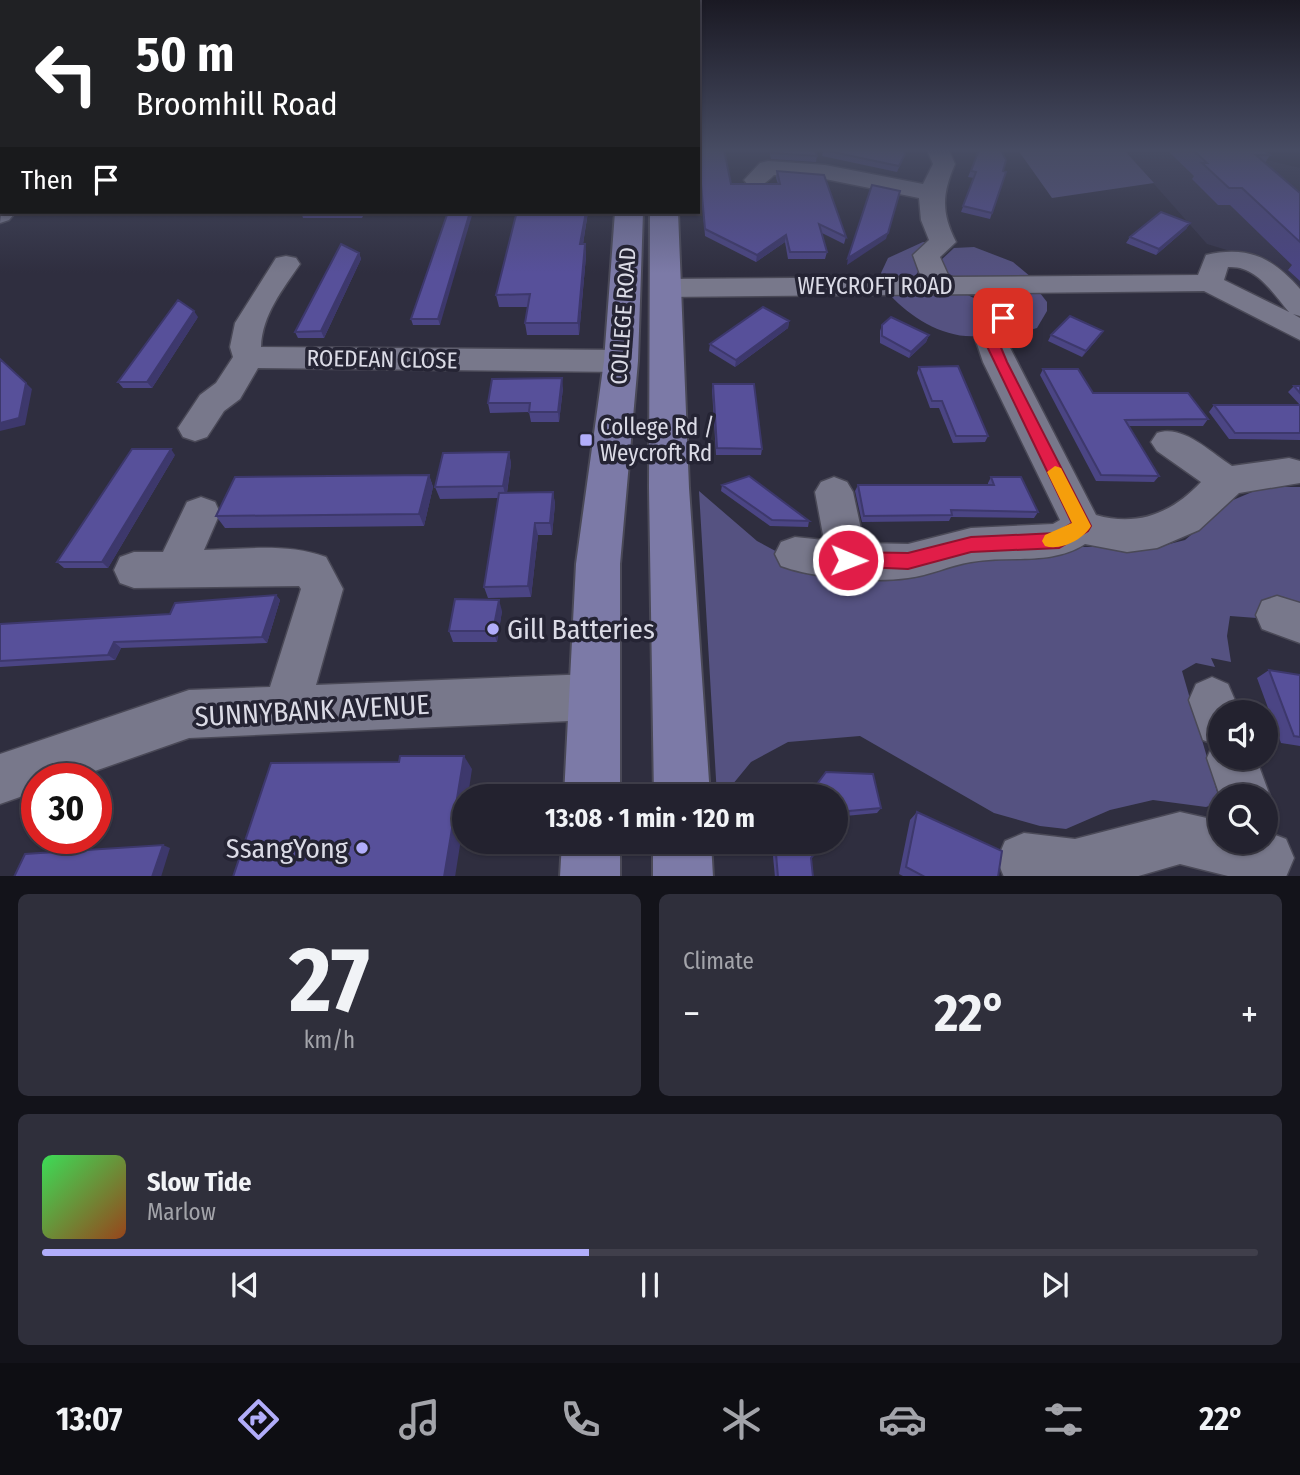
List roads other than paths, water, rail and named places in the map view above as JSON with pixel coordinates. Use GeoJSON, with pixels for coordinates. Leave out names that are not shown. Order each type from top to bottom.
{"type":"FeatureCollection","features":[{"type":"Feature","properties":{"kind":"main road","name":"COLLEGE ROAD"},"geometry":{"type":"LineString","coordinates":[[592,784],[592,696],[598,564],[621,361],[629,214]]}},
{"type":"Feature","properties":{"kind":"main road","name":"COLLEGE ROAD"},"geometry":{"type":"LineString","coordinates":[[664,214],[669,488],[681,784]]}},
{"type":"Feature","properties":{"kind":"main road"},"geometry":{"type":"LineString","coordinates":[[590,876],[591,854]]}},
{"type":"Feature","properties":{"kind":"main road"},"geometry":{"type":"LineString","coordinates":[[682,854],[682,876]]}},
{"type":"Feature","properties":{"kind":"street"},"geometry":{"type":"LineString","coordinates":[[924,191],[930,192],[929,216],[943,242],[926,256],[938,285]]}},
{"type":"Feature","properties":{"kind":"street"},"geometry":{"type":"LineString","coordinates":[[1300,307],[1262,264],[1235,256],[1216,261],[1209,283],[1300,330]]}},
{"type":"Feature","properties":{"kind":"street"},"geometry":{"type":"LineString","coordinates":[[195,428],[212,404],[228,391],[249,357],[243,349],[244,333],[286,264]]}},
{"type":"Feature","properties":{"kind":"street","name":"WEYCROFT ROAD"},"geometry":{"type":"LineString","coordinates":[[665,288],[1209,283]]}},
{"type":"Feature","properties":{"kind":"street"},"geometry":{"type":"LineString","coordinates":[[990,287],[1005,300],[1003,318],[990,338],[999,362],[1082,526],[1103,536],[1140,536],[1169,529],[1199,509],[1227,481],[1289,472]]}},
{"type":"Feature","properties":{"kind":"street","name":"ROEDEAN CLOSE"},"geometry":{"type":"LineString","coordinates":[[249,357],[621,361]]}},
{"type":"Feature","properties":{"kind":"street"},"geometry":{"type":"LineString","coordinates":[[1170,442],[1227,481]]}},
{"type":"Feature","properties":{"kind":"street"},"geometry":{"type":"LineString","coordinates":[[834,492],[848,560]]}},
{"type":"Feature","properties":{"kind":"street"},"geometry":{"type":"LineString","coordinates":[[176,567],[201,513]]}},
{"type":"Feature","properties":{"kind":"street"},"geometry":{"type":"LineString","coordinates":[[795,554],[848,560],[908,561],[971,545],[1059,540],[1082,526]]}},
{"type":"Feature","properties":{"kind":"street"},"geometry":{"type":"LineString","coordinates":[[134,570],[277,566],[312,569],[322,589],[286,709]]}},
{"type":"Feature","properties":{"kind":"street","name":"SUNNYBANK AVENUE"},"geometry":{"type":"LineString","coordinates":[[0,779],[190,714],[592,696]]}},
{"type":"Feature","properties":{"kind":"street"},"geometry":{"type":"LineString","coordinates":[[1024,860],[1075,866],[1180,838],[1268,859]]}},
{"type":"Feature","properties":{"kind":"place","name":"College Rd / Weycroft Rd"},"geometry":{"type":"Point","coordinates":[586,440]}},
{"type":"Feature","properties":{"kind":"place","name":"Gill Batteries"},"geometry":{"type":"Point","coordinates":[493,629]}},
{"type":"Feature","properties":{"kind":"place","name":"SsangYong"},"geometry":{"type":"Point","coordinates":[362,848]}}]}
